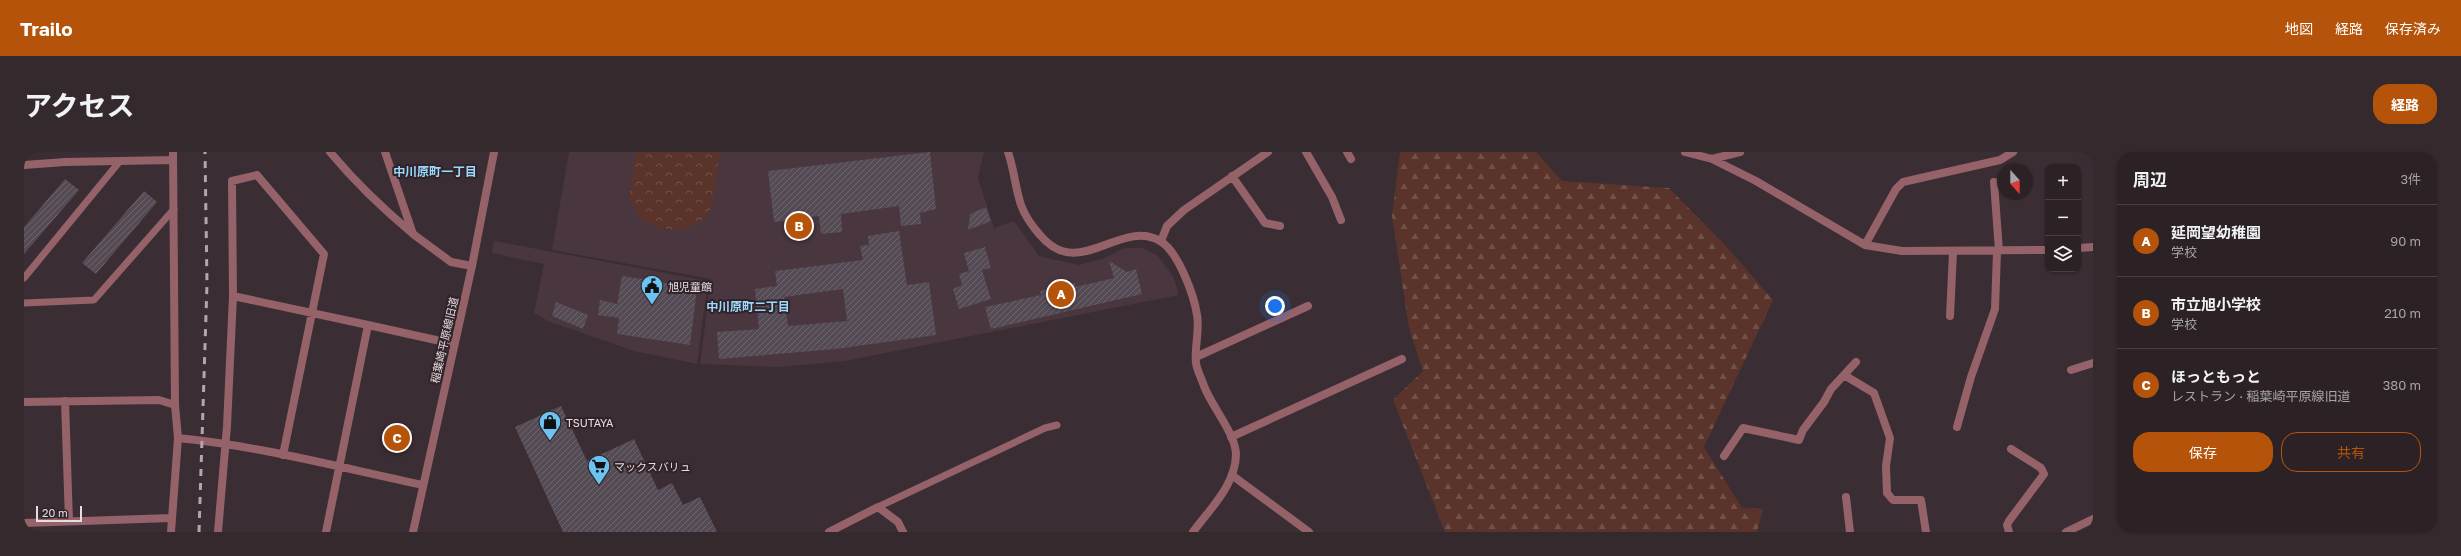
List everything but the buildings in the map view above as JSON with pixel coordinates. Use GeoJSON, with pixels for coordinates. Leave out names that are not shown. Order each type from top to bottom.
{"type":"FeatureCollection","features":[{"type":"Feature","properties":{"kind":"street"},"geometry":{"type":"LineString","coordinates":[[330,152],[370,196],[413,234],[451,262],[472,266]]}},
{"type":"Feature","properties":{"kind":"street"},"geometry":{"type":"LineString","coordinates":[[385,152],[413,234]]}},
{"type":"Feature","properties":{"kind":"street","name":"稲葉崎平原線旧道"},"geometry":{"type":"LineString","coordinates":[[414,532],[423,485],[472,266],[494,152]]}},
{"type":"Feature","properties":{"kind":"street"},"geometry":{"type":"LineString","coordinates":[[1008,152],[1021,206],[1033,227],[1048,246],[1070,254],[1097,250],[1126,238],[1145,236],[1161,241],[1176,260],[1190,288],[1198,316],[1196,364],[1208,397],[1231,437],[1236,453],[1233,476],[1193,532]]}},
{"type":"Feature","properties":{"kind":"street"},"geometry":{"type":"LineString","coordinates":[[1161,241],[1167,226],[1184,210],[1268,152]]}},
{"type":"Feature","properties":{"kind":"street"},"geometry":{"type":"LineString","coordinates":[[1306,152],[1332,197],[1341,220]]}},
{"type":"Feature","properties":{"kind":"street"},"geometry":{"type":"LineString","coordinates":[[1347,152],[1351,159]]}},
{"type":"Feature","properties":{"kind":"street"},"geometry":{"type":"LineString","coordinates":[[1685,152],[1712,159],[1756,181],[1865,245],[1902,252],[2045,250]]}},
{"type":"Feature","properties":{"kind":"street"},"geometry":{"type":"LineString","coordinates":[[1712,159],[1740,152]]}},
{"type":"Feature","properties":{"kind":"street"},"geometry":{"type":"LineString","coordinates":[[1865,245],[1896,189],[1903,182],[2000,160],[2013,152]]}},
{"type":"Feature","properties":{"kind":"street"},"geometry":{"type":"LineString","coordinates":[[24,165],[120,161],[173,156],[176,404],[178,438],[171,532]]}},
{"type":"Feature","properties":{"kind":"street"},"geometry":{"type":"LineString","coordinates":[[218,532],[226,444],[233,296],[232,181],[257,175],[324,254],[283,455]]}},
{"type":"Feature","properties":{"kind":"street"},"geometry":{"type":"LineString","coordinates":[[1232,176],[1265,224],[1280,226]]}},
{"type":"Feature","properties":{"kind":"street"},"geometry":{"type":"LineString","coordinates":[[1957,427],[1971,376],[1996,309],[1998,251],[1994,182]]}},
{"type":"Feature","properties":{"kind":"street"},"geometry":{"type":"LineString","coordinates":[[2081,248],[2093,247]]}},
{"type":"Feature","properties":{"kind":"street"},"geometry":{"type":"LineString","coordinates":[[1950,316],[1953,252]]}},
{"type":"Feature","properties":{"kind":"street"},"geometry":{"type":"LineString","coordinates":[[233,296],[454,344]]}},
{"type":"Feature","properties":{"kind":"street"},"geometry":{"type":"LineString","coordinates":[[1196,357],[1308,306]]}},
{"type":"Feature","properties":{"kind":"street"},"geometry":{"type":"LineString","coordinates":[[326,532],[368,325]]}},
{"type":"Feature","properties":{"kind":"street"},"geometry":{"type":"LineString","coordinates":[[1231,437],[1402,359]]}},
{"type":"Feature","properties":{"kind":"street"},"geometry":{"type":"LineString","coordinates":[[1724,456],[1742,428],[1799,440],[1831,389],[1856,362]]}},
{"type":"Feature","properties":{"kind":"street"},"geometry":{"type":"LineString","coordinates":[[2071,370],[2093,363]]}},
{"type":"Feature","properties":{"kind":"street"},"geometry":{"type":"LineString","coordinates":[[1844,375],[1874,393],[1890,438],[1886,466],[1887,493],[1893,500],[1921,500],[1926,532]]}},
{"type":"Feature","properties":{"kind":"street"},"geometry":{"type":"LineString","coordinates":[[24,402],[159,400],[176,404]]}},
{"type":"Feature","properties":{"kind":"street"},"geometry":{"type":"LineString","coordinates":[[65,401],[69,521]]}},
{"type":"Feature","properties":{"kind":"street"},"geometry":{"type":"LineString","coordinates":[[178,438],[226,444],[423,485]]}},
{"type":"Feature","properties":{"kind":"street"},"geometry":{"type":"LineString","coordinates":[[2009,532],[2007,525],[2009,521],[2044,474],[2041,468],[2011,449]]}},
{"type":"Feature","properties":{"kind":"street"},"geometry":{"type":"LineString","coordinates":[[1233,476],[1308,532]]}},
{"type":"Feature","properties":{"kind":"street"},"geometry":{"type":"LineString","coordinates":[[1846,497],[1850,532]]}},
{"type":"Feature","properties":{"kind":"street"},"geometry":{"type":"LineString","coordinates":[[829,532],[878,507],[898,522],[903,532]]}},
{"type":"Feature","properties":{"kind":"street"},"geometry":{"type":"LineString","coordinates":[[24,523],[171,518]]}},
{"type":"Feature","properties":{"kind":"street"},"geometry":{"type":"LineString","coordinates":[[2066,532],[2093,519]]}},
{"type":"Feature","properties":{"kind":"lane"},"geometry":{"type":"LineString","coordinates":[[24,278],[120,161]]}},
{"type":"Feature","properties":{"kind":"lane"},"geometry":{"type":"LineString","coordinates":[[24,303],[94,300],[174,209]]}},
{"type":"Feature","properties":{"kind":"lane"},"geometry":{"type":"LineString","coordinates":[[878,507],[1045,428],[1057,425]]}},
{"type":"Feature","properties":{"kind":"shaded area"},"geometry":{"type":"Polygon","coordinates":[[[569,152],[984,152],[978,178],[994,228],[1014,221],[1039,256],[1078,265],[1102,259],[1125,248],[1143,248],[1158,256],[1173,276],[1179,295],[845,361],[778,367],[700,364],[711,279],[552,250],[569,152]]]}},
{"type":"Feature","properties":{"kind":"shaded area"},"geometry":{"type":"Polygon","coordinates":[[[494,241],[708,281],[697,364],[634,351],[548,321],[534,313],[544,264],[492,253],[494,241]]]}},
{"type":"Feature","properties":{"kind":"green space"},"geometry":{"type":"Polygon","coordinates":[[[636,152],[720,152],[714,194],[709,213],[696,224],[678,229],[660,228],[644,221],[637,213],[629,198],[636,152]]]}},
{"type":"Feature","properties":{"kind":"green space"},"geometry":{"type":"Polygon","coordinates":[[[1400,152],[1536,152],[1562,181],[1669,188],[1726,246],[1773,300],[1704,447],[1742,508],[1763,509],[1757,532],[1445,532],[1393,400],[1423,371],[1409,328],[1392,216],[1400,152]]]}},
{"type":"Feature","properties":{"kind":"railway"},"geometry":{"type":"LineString","coordinates":[[199,532],[207,284],[205,152]]}},
{"type":"Feature","properties":{"kind":"place","name":"市立旭小学校"},"geometry":{"type":"Point","coordinates":[799,226]}},
{"type":"Feature","properties":{"kind":"place","name":"延岡望幼稚園"},"geometry":{"type":"Point","coordinates":[1061,294]}},
{"type":"Feature","properties":{"kind":"place","name":"旭児童館"},"geometry":{"type":"Point","coordinates":[652,306]}},
{"type":"Feature","properties":{"kind":"place","name":"ほっともっと"},"geometry":{"type":"Point","coordinates":[397,438]}},
{"type":"Feature","properties":{"kind":"place","name":"TSUTAYA"},"geometry":{"type":"Point","coordinates":[550,442]}},
{"type":"Feature","properties":{"kind":"place","name":"マックスバリュ"},"geometry":{"type":"Point","coordinates":[599,486]}},
{"type":"Feature","properties":{"kind":"district","name":"中川原町一丁目"},"geometry":{"type":"Point","coordinates":[435,171]}},
{"type":"Feature","properties":{"kind":"district","name":"中川原町二丁目"},"geometry":{"type":"Point","coordinates":[748,306]}}]}
